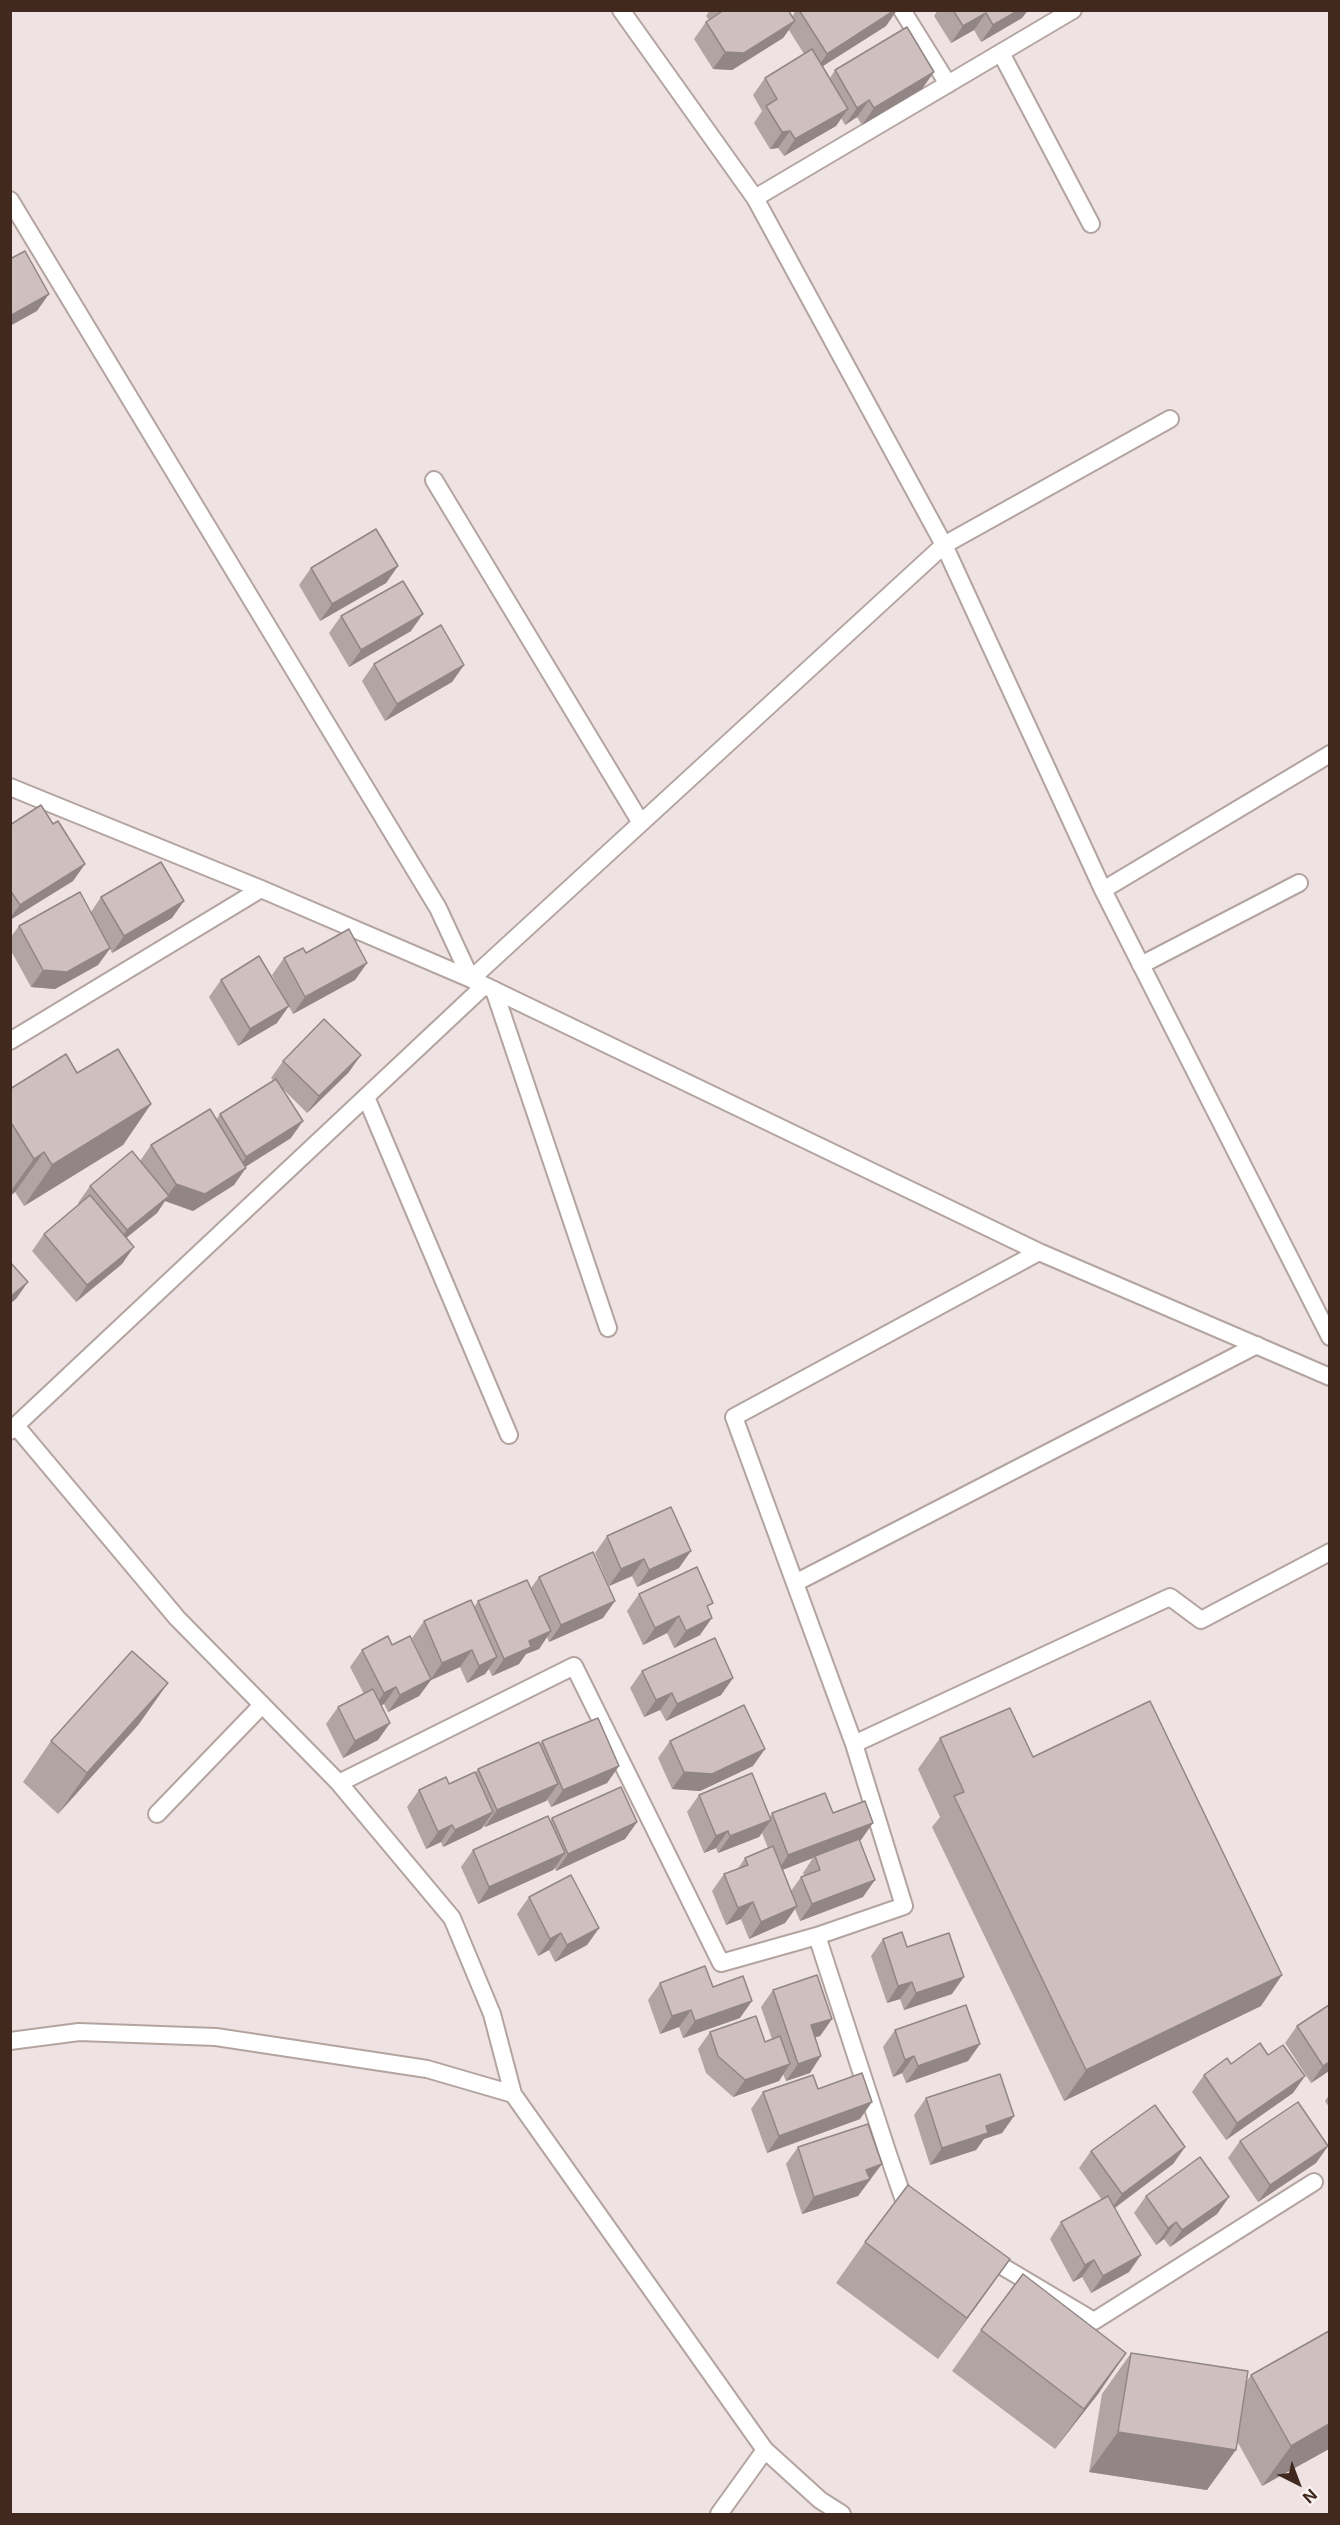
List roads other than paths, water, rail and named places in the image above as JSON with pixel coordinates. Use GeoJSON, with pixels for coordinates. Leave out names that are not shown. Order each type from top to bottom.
{"type":"FeatureCollection","features":[{"type":"Feature","properties":{"kind":"street"},"geometry":{"type":"LineString","coordinates":[[621,10],[755,198],[944,545],[1103,890],[1141,966],[1323,1305],[1329,1337]]}},
{"type":"Feature","properties":{"kind":"street"},"geometry":{"type":"LineString","coordinates":[[902,10],[948,84]]}},
{"type":"Feature","properties":{"kind":"street"},"geometry":{"type":"LineString","coordinates":[[755,198],[1073,10]]}},
{"type":"Feature","properties":{"kind":"street"},"geometry":{"type":"LineString","coordinates":[[1001,53],[1091,224]]}},
{"type":"Feature","properties":{"kind":"street"},"geometry":{"type":"LineString","coordinates":[[10,200],[483,985],[608,1329]]}},
{"type":"Feature","properties":{"kind":"street"},"geometry":{"type":"LineString","coordinates":[[842,2514],[820,2500],[765,2450],[513,2094],[492,2014],[452,1918],[339,1783],[177,1618],[13,1429],[483,985],[640,823],[944,545],[1170,419]]}},
{"type":"Feature","properties":{"kind":"street"},"geometry":{"type":"LineString","coordinates":[[434,480],[640,823]]}},
{"type":"Feature","properties":{"kind":"street"},"geometry":{"type":"LineString","coordinates":[[1103,890],[1329,754]]}},
{"type":"Feature","properties":{"kind":"street"},"geometry":{"type":"LineString","coordinates":[[10,787],[261,889],[483,985],[1039,1252],[1329,1377]]}},
{"type":"Feature","properties":{"kind":"street"},"geometry":{"type":"LineString","coordinates":[[1141,966],[1299,883]]}},
{"type":"Feature","properties":{"kind":"street"},"geometry":{"type":"LineString","coordinates":[[10,1041],[261,889]]}},
{"type":"Feature","properties":{"kind":"street"},"geometry":{"type":"LineString","coordinates":[[366,1097],[509,1435]]}},
{"type":"Feature","properties":{"kind":"street"},"geometry":{"type":"LineString","coordinates":[[339,1783],[574,1666],[721,1963],[817,1936],[904,1906],[854,1744],[734,1418],[1039,1252]]}},
{"type":"Feature","properties":{"kind":"street"},"geometry":{"type":"LineString","coordinates":[[795,1583],[1257,1345]]}},
{"type":"Feature","properties":{"kind":"street"},"geometry":{"type":"LineString","coordinates":[[854,1744],[1170,1597],[1201,1620],[1329,1552]]}},
{"type":"Feature","properties":{"kind":"street"},"geometry":{"type":"LineString","coordinates":[[157,1814],[262,1705]]}},
{"type":"Feature","properties":{"kind":"street"},"geometry":{"type":"LineString","coordinates":[[817,1936],[907,2209],[927,2221]]}},
{"type":"Feature","properties":{"kind":"street"},"geometry":{"type":"LineString","coordinates":[[10,2041],[79,2032],[216,2037],[427,2069],[513,2094]]}},
{"type":"Feature","properties":{"kind":"street"},"geometry":{"type":"LineString","coordinates":[[966,2245],[1094,2321],[1314,2182]]}},
{"type":"Feature","properties":{"kind":"street"},"geometry":{"type":"LineString","coordinates":[[719,2514],[765,2450]]}}]}
